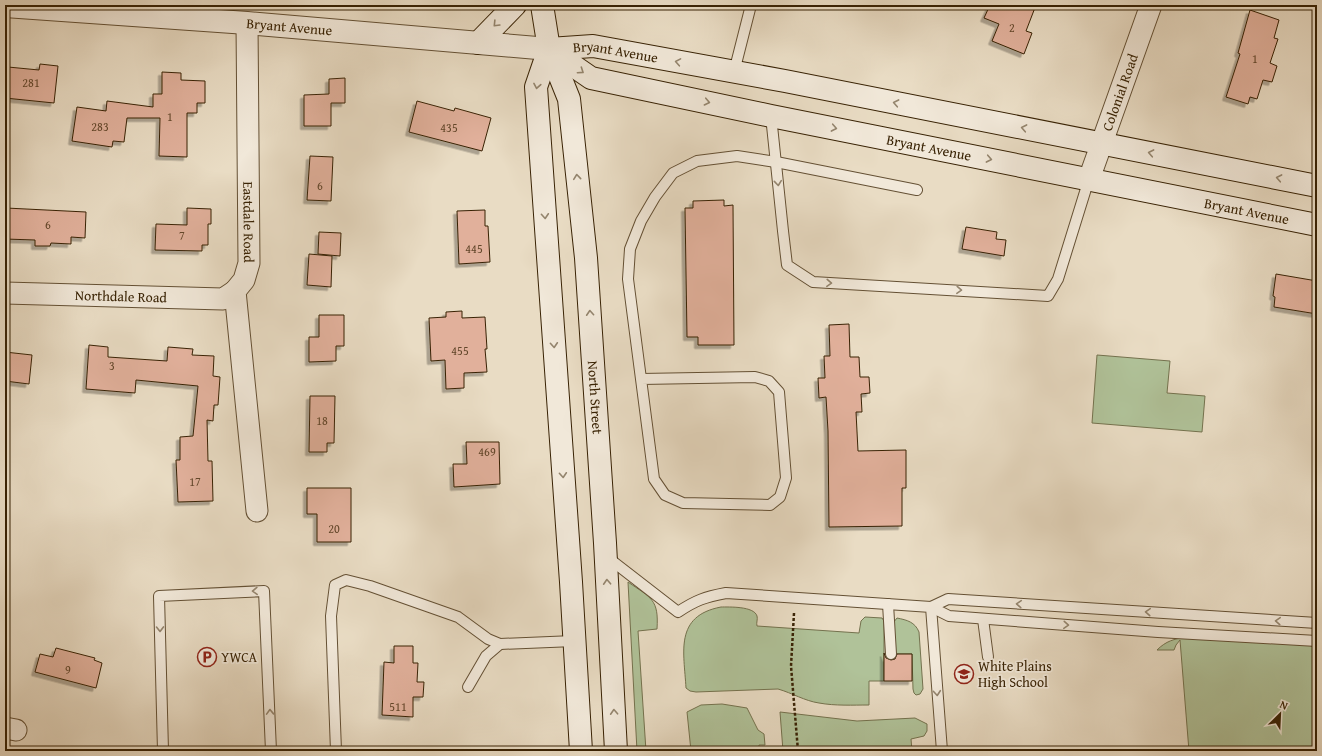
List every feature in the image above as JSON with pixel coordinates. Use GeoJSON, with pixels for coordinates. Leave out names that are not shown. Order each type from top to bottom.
{"type":"FeatureCollection","features":[{"type":"Feature","properties":{"kind":"main road"},"geometry":{"type":"LineString","coordinates":[[478,43],[515,5]]}},
{"type":"Feature","properties":{"kind":"main road","name":"North Street"},"geometry":{"type":"LineString","coordinates":[[542,5],[549,49],[569,99],[586,258],[616,751]]}},
{"type":"Feature","properties":{"kind":"main road","name":"Bryant Avenue"},"geometry":{"type":"LineString","coordinates":[[5,6],[247,23],[549,49],[593,46],[734,72],[1317,186]]}},
{"type":"Feature","properties":{"kind":"main road","name":"Bryant Avenue"},"geometry":{"type":"LineString","coordinates":[[549,49],[591,78],[771,116],[1317,224]]}},
{"type":"Feature","properties":{"kind":"main road","name":"North Street"},"geometry":{"type":"LineString","coordinates":[[549,49],[536,87],[571,574],[581,751]]}},
{"type":"Feature","properties":{"kind":"street","name":"Colonial Road"},"geometry":{"type":"LineString","coordinates":[[1089,179],[1151,5]]}},
{"type":"Feature","properties":{"kind":"street","name":"Eastdale Road"},"geometry":{"type":"LineString","coordinates":[[235,291],[244,280],[249,263],[247,23]]}},
{"type":"Feature","properties":{"kind":"street","name":"Northdale Road"},"geometry":{"type":"LineString","coordinates":[[5,292],[223,299],[235,291]]}},
{"type":"Feature","properties":{"kind":"street"},"geometry":{"type":"LineString","coordinates":[[235,291],[258,512]]}},
{"type":"Feature","properties":{"kind":"lane"},"geometry":{"type":"LineString","coordinates":[[734,72],[751,5]]}},
{"type":"Feature","properties":{"kind":"lane"},"geometry":{"type":"LineString","coordinates":[[771,116],[787,265],[813,282],[1048,296],[1058,279],[1089,179]]}},
{"type":"Feature","properties":{"kind":"lane"},"geometry":{"type":"LineString","coordinates":[[641,379],[754,377],[769,381],[778,392],[786,478],[780,497],[770,505],[683,504],[665,494],[654,479],[641,379],[628,279],[630,249],[641,220],[655,197],[673,173],[697,161],[737,156],[776,162],[917,190]]}},
{"type":"Feature","properties":{"kind":"lane"},"geometry":{"type":"LineString","coordinates":[[605,555],[678,612],[707,597],[726,593],[931,607],[949,616],[983,619],[1158,632],[1317,641]]}},
{"type":"Feature","properties":{"kind":"lane"},"geometry":{"type":"LineString","coordinates":[[336,751],[331,616],[335,585],[346,580],[370,586],[458,617],[488,640],[500,644],[574,641]]}},
{"type":"Feature","properties":{"kind":"lane"},"geometry":{"type":"LineString","coordinates":[[163,751],[159,596],[264,591],[272,751]]}},
{"type":"Feature","properties":{"kind":"lane"},"geometry":{"type":"LineString","coordinates":[[931,607],[948,599],[1317,623]]}},
{"type":"Feature","properties":{"kind":"lane"},"geometry":{"type":"LineString","coordinates":[[888,604],[891,654]]}},
{"type":"Feature","properties":{"kind":"lane"},"geometry":{"type":"LineString","coordinates":[[931,607],[942,751]]}},
{"type":"Feature","properties":{"kind":"lane"},"geometry":{"type":"LineString","coordinates":[[983,619],[988,657]]}},
{"type":"Feature","properties":{"kind":"lane"},"geometry":{"type":"LineString","coordinates":[[468,687],[486,656],[500,644]]}},
{"type":"Feature","properties":{"kind":"path"},"geometry":{"type":"LineString","coordinates":[[794,598],[792,666],[798,751]]}},
{"type":"Feature","properties":{"kind":"green space"},"geometry":{"type":"Polygon","coordinates":[[[1097,355],[1170,361],[1167,393],[1205,396],[1202,432],[1092,423],[1097,355]]]}},
{"type":"Feature","properties":{"kind":"green space"},"geometry":{"type":"Polygon","coordinates":[[[628,582],[652,600],[657,611],[657,629],[638,631],[646,751],[637,751],[628,582]]]}},
{"type":"Feature","properties":{"kind":"green space"},"geometry":{"type":"Polygon","coordinates":[[[721,607],[751,610],[757,616],[757,626],[859,633],[861,621],[865,617],[882,618],[884,621],[884,681],[869,681],[869,705],[838,705],[819,703],[809,701],[778,689],[690,691],[686,688],[684,661],[685,637],[695,618],[706,612],[721,607]]]}},
{"type":"Feature","properties":{"kind":"green space"},"geometry":{"type":"Polygon","coordinates":[[[897,618],[910,622],[919,632],[923,689],[920,694],[916,695],[913,689],[912,654],[895,654],[893,623],[897,618]]]}},
{"type":"Feature","properties":{"kind":"green space"},"geometry":{"type":"Polygon","coordinates":[[[1186,637],[1317,646],[1317,751],[1189,751],[1180,640],[1174,650],[1157,650],[1170,641],[1186,637]]]}},
{"type":"Feature","properties":{"kind":"green space"},"geometry":{"type":"Polygon","coordinates":[[[722,704],[747,708],[758,730],[764,734],[765,745],[759,745],[759,751],[691,751],[687,712],[701,705],[722,704]]]}},
{"type":"Feature","properties":{"kind":"green space"},"geometry":{"type":"Polygon","coordinates":[[[780,712],[857,721],[915,718],[927,724],[927,731],[924,736],[911,739],[912,751],[783,751],[780,712]]]}},
{"type":"Feature","properties":{"kind":"building"},"geometry":{"type":"Polygon","coordinates":[[[990,5],[1036,5],[1026,31],[1032,33],[1024,54],[992,41],[999,24],[984,18],[990,5]]]}},
{"type":"Feature","properties":{"kind":"building"},"geometry":{"type":"Polygon","coordinates":[[[1250,10],[1279,20],[1274,38],[1278,39],[1270,63],[1277,66],[1272,82],[1263,80],[1257,99],[1250,97],[1248,104],[1226,97],[1240,54],[1238,53],[1250,10]]]}},
{"type":"Feature","properties":{"kind":"building"},"geometry":{"type":"Polygon","coordinates":[[[40,64],[58,66],[54,103],[5,98],[8,67],[39,70],[40,64]]]}},
{"type":"Feature","properties":{"kind":"building"},"geometry":{"type":"Polygon","coordinates":[[[162,72],[181,73],[181,80],[205,81],[205,103],[197,103],[197,113],[187,113],[187,157],[159,156],[160,118],[127,118],[124,142],[113,141],[112,147],[72,141],[77,107],[106,111],[107,101],[153,107],[153,94],[162,94],[162,72]]]}},
{"type":"Feature","properties":{"kind":"building"},"geometry":{"type":"Polygon","coordinates":[[[345,78],[345,103],[331,103],[331,126],[304,126],[304,95],[329,94],[329,79],[345,78]]]}},
{"type":"Feature","properties":{"kind":"building"},"geometry":{"type":"Polygon","coordinates":[[[417,101],[454,111],[455,108],[491,118],[482,151],[409,132],[417,101]]]}},
{"type":"Feature","properties":{"kind":"building"},"geometry":{"type":"Polygon","coordinates":[[[310,156],[333,157],[331,201],[307,200],[310,156]]]}},
{"type":"Feature","properties":{"kind":"building"},"geometry":{"type":"Polygon","coordinates":[[[724,200],[724,206],[733,205],[734,345],[698,345],[698,337],[687,337],[685,208],[693,208],[693,201],[724,200]]]}},
{"type":"Feature","properties":{"kind":"building"},"geometry":{"type":"Polygon","coordinates":[[[6,208],[86,212],[85,238],[71,237],[71,244],[51,243],[50,246],[35,246],[35,240],[5,239],[6,208]]]}},
{"type":"Feature","properties":{"kind":"building"},"geometry":{"type":"Polygon","coordinates":[[[187,208],[211,209],[211,224],[208,224],[208,245],[202,245],[202,251],[155,250],[156,224],[187,225],[187,208]]]}},
{"type":"Feature","properties":{"kind":"building"},"geometry":{"type":"Polygon","coordinates":[[[485,210],[485,226],[488,226],[490,262],[459,264],[457,211],[485,210]]]}},
{"type":"Feature","properties":{"kind":"building"},"geometry":{"type":"Polygon","coordinates":[[[966,227],[997,232],[996,239],[1006,240],[1004,256],[962,249],[966,227]]]}},
{"type":"Feature","properties":{"kind":"building"},"geometry":{"type":"Polygon","coordinates":[[[319,232],[341,233],[340,256],[318,254],[319,232]]]}},
{"type":"Feature","properties":{"kind":"building"},"geometry":{"type":"Polygon","coordinates":[[[309,254],[332,256],[331,287],[307,285],[309,254]]]}},
{"type":"Feature","properties":{"kind":"building"},"geometry":{"type":"Polygon","coordinates":[[[1276,274],[1317,281],[1317,314],[1274,307],[1275,297],[1273,296],[1276,274]]]}},
{"type":"Feature","properties":{"kind":"building"},"geometry":{"type":"Polygon","coordinates":[[[462,311],[462,318],[485,317],[487,372],[464,373],[464,388],[446,389],[445,360],[431,361],[429,318],[446,317],[446,312],[462,311]]]}},
{"type":"Feature","properties":{"kind":"building"},"geometry":{"type":"Polygon","coordinates":[[[319,315],[344,315],[344,346],[336,346],[336,361],[309,362],[309,337],[319,337],[319,315]]]}},
{"type":"Feature","properties":{"kind":"building"},"geometry":{"type":"Polygon","coordinates":[[[849,324],[850,357],[859,357],[860,377],[869,377],[870,393],[861,394],[862,412],[856,412],[858,451],[906,450],[906,488],[902,488],[902,526],[829,527],[828,431],[826,397],[819,398],[818,378],[825,378],[824,356],[830,356],[829,325],[849,324]]]}},
{"type":"Feature","properties":{"kind":"building"},"geometry":{"type":"Polygon","coordinates":[[[89,345],[108,347],[108,357],[167,361],[168,347],[193,349],[192,355],[214,356],[213,376],[220,377],[218,405],[214,405],[213,421],[207,420],[208,461],[212,461],[213,501],[178,502],[176,460],[180,460],[180,437],[193,436],[198,386],[136,380],[135,393],[86,389],[89,345]]]}},
{"type":"Feature","properties":{"kind":"building"},"geometry":{"type":"Polygon","coordinates":[[[5,352],[32,355],[29,384],[5,381],[5,352]]]}},
{"type":"Feature","properties":{"kind":"building"},"geometry":{"type":"Polygon","coordinates":[[[310,396],[335,396],[334,443],[327,443],[327,452],[309,452],[310,396]]]}},
{"type":"Feature","properties":{"kind":"building"},"geometry":{"type":"Polygon","coordinates":[[[466,442],[499,442],[500,484],[454,487],[453,464],[467,464],[466,442]]]}},
{"type":"Feature","properties":{"kind":"building"},"geometry":{"type":"Polygon","coordinates":[[[307,488],[351,488],[351,542],[317,542],[317,514],[307,514],[307,488]]]}},
{"type":"Feature","properties":{"kind":"building"},"geometry":{"type":"Polygon","coordinates":[[[394,646],[413,646],[413,663],[418,663],[417,682],[424,682],[423,697],[413,697],[413,717],[382,715],[384,662],[394,663],[394,646]]]}},
{"type":"Feature","properties":{"kind":"building"},"geometry":{"type":"Polygon","coordinates":[[[56,648],[95,658],[94,660],[102,663],[96,688],[35,672],[40,654],[53,657],[56,648]]]}},
{"type":"Feature","properties":{"kind":"building"},"geometry":{"type":"Polygon","coordinates":[[[884,653],[886,658],[891,660],[895,659],[897,654],[912,654],[912,681],[884,681],[884,653]]]}},
{"type":"Feature","properties":{"kind":"place","name":"YWCA"},"geometry":{"type":"Point","coordinates":[207,657]}},
{"type":"Feature","properties":{"kind":"place","name":"White Plains High School"},"geometry":{"type":"Point","coordinates":[964,674]}}]}
